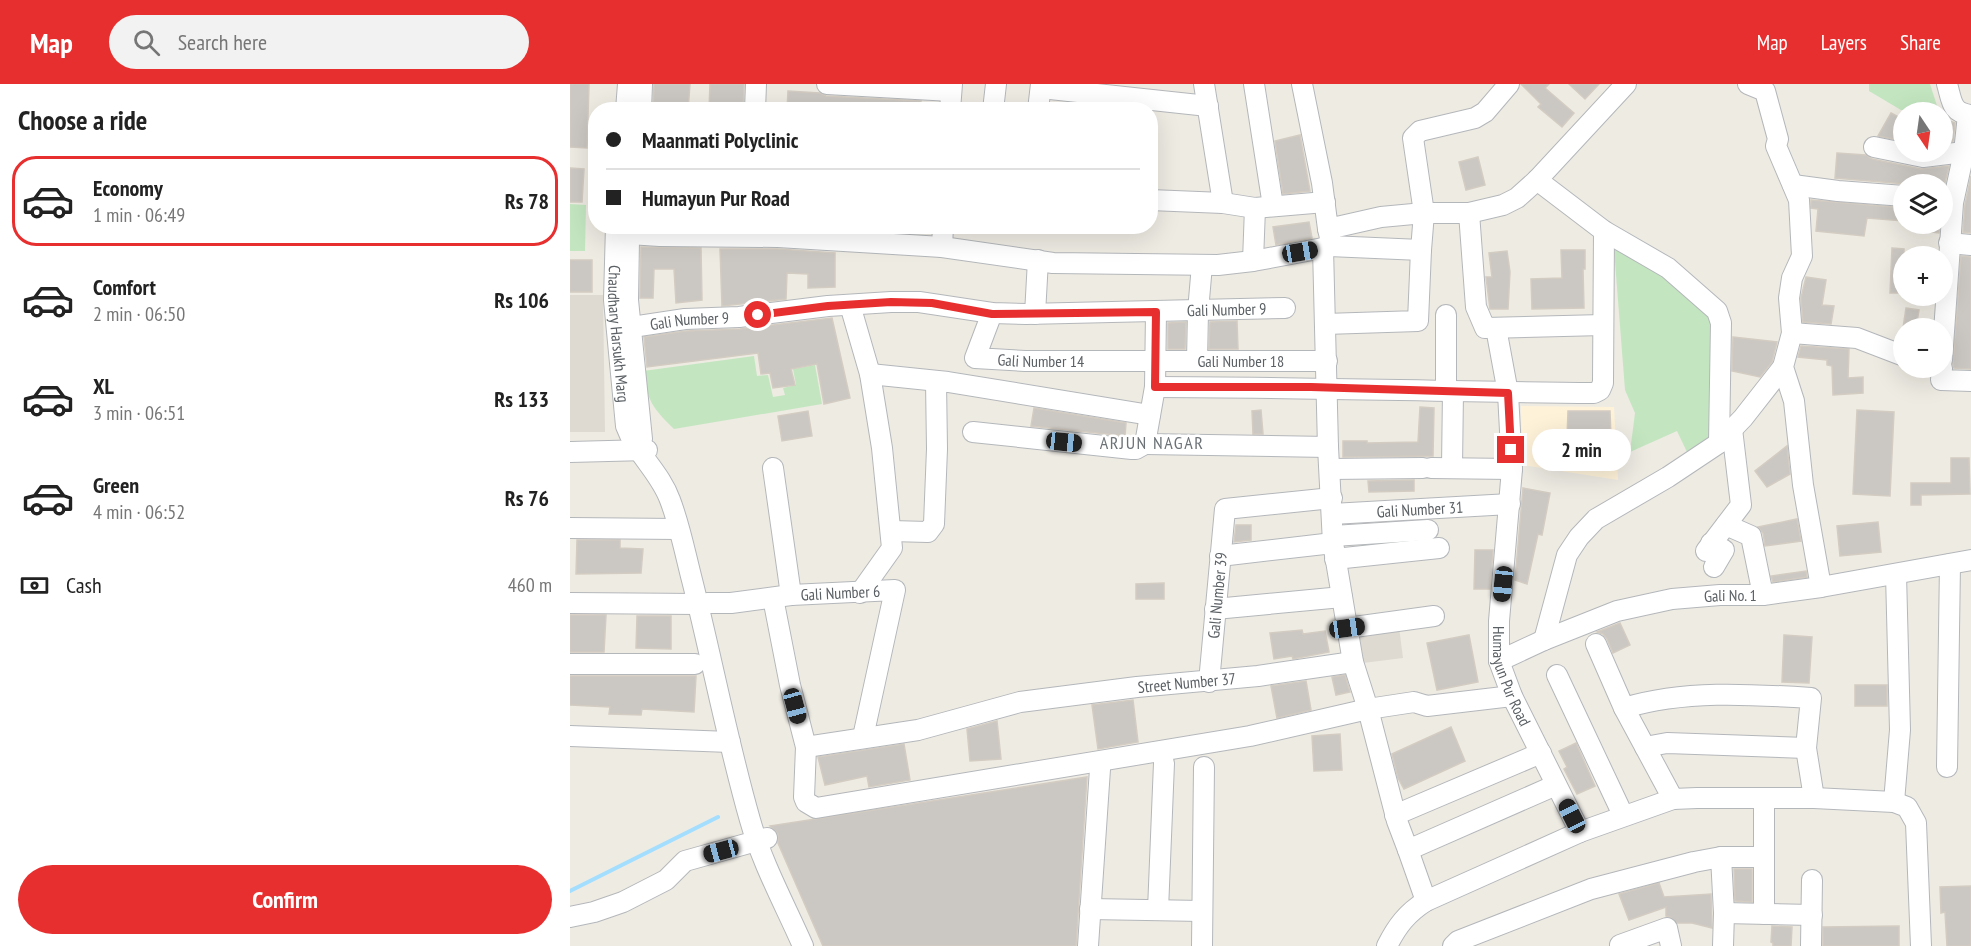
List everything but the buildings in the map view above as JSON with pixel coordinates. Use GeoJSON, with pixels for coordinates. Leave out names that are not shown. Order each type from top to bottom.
{"type":"FeatureCollection","features":[{"type":"Feature","properties":{"kind":"street"},"geometry":{"type":"LineString","coordinates":[[627,102],[628,84]]}},
{"type":"Feature","properties":{"kind":"street"},"geometry":{"type":"LineString","coordinates":[[641,102],[642,84]]}},
{"type":"Feature","properties":{"kind":"street"},"geometry":{"type":"LineString","coordinates":[[755,102],[756,84]]}},
{"type":"Feature","properties":{"kind":"street"},"geometry":{"type":"LineString","coordinates":[[827,84],[951,95]]}},
{"type":"Feature","properties":{"kind":"street"},"geometry":{"type":"LineString","coordinates":[[994,102],[996,84]]}},
{"type":"Feature","properties":{"kind":"street"},"geometry":{"type":"LineString","coordinates":[[1204,84],[1223,203]]}},
{"type":"Feature","properties":{"kind":"street"},"geometry":{"type":"LineString","coordinates":[[1253,261],[1264,207],[1254,84]]}},
{"type":"Feature","properties":{"kind":"street"},"geometry":{"type":"LineString","coordinates":[[1302,84],[1325,202],[1328,447],[1334,546],[1353,662],[1368,709],[1395,814],[1426,901]]}},
{"type":"Feature","properties":{"kind":"street"},"geometry":{"type":"LineString","coordinates":[[1326,324],[1418,321],[1420,250],[1424,213],[1413,138],[1420,131],[1475,118],[1485,112],[1509,84]]}},
{"type":"Feature","properties":{"kind":"street"},"geometry":{"type":"LineString","coordinates":[[777,234],[942,247],[1053,263],[1202,265],[1253,261],[1327,241],[1381,217],[1424,213],[1469,213],[1503,206],[1517,198],[1537,180],[1626,84]]}},
{"type":"Feature","properties":{"kind":"street"},"geometry":{"type":"LineString","coordinates":[[1544,640],[1567,555],[1579,537],[1596,519],[1668,477],[1726,436],[1784,367],[1792,333],[1789,298],[1792,278],[1802,256],[1799,200],[1776,146],[1778,139],[1765,91],[1749,84]]}},
{"type":"Feature","properties":{"kind":"street"},"geometry":{"type":"LineString","coordinates":[[1945,318],[1949,243],[1970,115],[1956,111],[1947,84]]}},
{"type":"Feature","properties":{"kind":"street"},"geometry":{"type":"LineString","coordinates":[[1039,102],[1041,86],[1208,106]]}},
{"type":"Feature","properties":{"kind":"street"},"geometry":{"type":"LineString","coordinates":[[1874,147],[1923,157],[1964,152]]}},
{"type":"Feature","properties":{"kind":"street"},"geometry":{"type":"LineString","coordinates":[[1537,180],[1604,231],[1668,268],[1717,311],[1720,323],[1726,436],[1741,505],[1726,525],[1710,554]]}},
{"type":"Feature","properties":{"kind":"street"},"geometry":{"type":"LineString","coordinates":[[1793,185],[1893,195]]}},
{"type":"Feature","properties":{"kind":"street"},"geometry":{"type":"LineString","coordinates":[[1158,200],[1264,207],[1325,202]]}},
{"type":"Feature","properties":{"kind":"street"},"geometry":{"type":"LineString","coordinates":[[1469,213],[1476,307],[1485,328],[1603,325]]}},
{"type":"Feature","properties":{"kind":"street"},"geometry":{"type":"LineString","coordinates":[[1155,387],[1594,393],[1600,390],[1604,382],[1604,231]]}},
{"type":"Feature","properties":{"kind":"street","name":"Chaudhary Harsukh Marg"},"geometry":{"type":"LineString","coordinates":[[624,234],[614,300],[626,426],[640,445]]}},
{"type":"Feature","properties":{"kind":"street","name":"Chaudhary Harsukh Marg"},"geometry":{"type":"LineString","coordinates":[[625,234],[628,300],[640,445]]}},
{"type":"Feature","properties":{"kind":"street"},"geometry":{"type":"LineString","coordinates":[[650,234],[660,236],[706,234]]}},
{"type":"Feature","properties":{"kind":"street"},"geometry":{"type":"LineString","coordinates":[[942,247],[943,234]]}},
{"type":"Feature","properties":{"kind":"street"},"geometry":{"type":"LineString","coordinates":[[1327,241],[1420,250]]}},
{"type":"Feature","properties":{"kind":"street"},"geometry":{"type":"LineString","coordinates":[[1949,243],[1971,245]]}},
{"type":"Feature","properties":{"kind":"street"},"geometry":{"type":"LineString","coordinates":[[1035,314],[1038,261]]}},
{"type":"Feature","properties":{"kind":"street"},"geometry":{"type":"LineString","coordinates":[[1197,361],[1202,265]]}},
{"type":"Feature","properties":{"kind":"street","name":"Gali Number 9"},"geometry":{"type":"LineString","coordinates":[[632,327],[686,319],[740,317],[850,305],[919,302],[992,314],[1285,308]]}},
{"type":"Feature","properties":{"kind":"street"},"geometry":{"type":"LineString","coordinates":[[850,305],[870,374],[882,448],[892,548],[860,593]]}},
{"type":"Feature","properties":{"kind":"street"},"geometry":{"type":"LineString","coordinates":[[1145,444],[1155,387],[1156,312]]}},
{"type":"Feature","properties":{"kind":"street","name":"Gali Number 14"},"geometry":{"type":"LineString","coordinates":[[992,314],[975,358],[1025,361],[1155,361]]}},
{"type":"Feature","properties":{"kind":"street"},"geometry":{"type":"LineString","coordinates":[[1446,315],[1452,467]]}},
{"type":"Feature","properties":{"kind":"street","name":"Humayun Pur Road"},"geometry":{"type":"LineString","coordinates":[[1496,328],[1508,393],[1512,469],[1499,621],[1499,661],[1512,696],[1580,832]]}},
{"type":"Feature","properties":{"kind":"street"},"geometry":{"type":"LineString","coordinates":[[1792,333],[1857,338],[1893,352]]}},
{"type":"Feature","properties":{"kind":"street","name":"Gali Number 18"},"geometry":{"type":"LineString","coordinates":[[1155,361],[1327,361]]}},
{"type":"Feature","properties":{"kind":"street"},"geometry":{"type":"LineString","coordinates":[[1784,367],[1794,400],[1803,485],[1821,586]]}},
{"type":"Feature","properties":{"kind":"street"},"geometry":{"type":"LineString","coordinates":[[870,374],[936,381],[1150,415]]}},
{"type":"Feature","properties":{"kind":"street"},"geometry":{"type":"LineString","coordinates":[[1941,378],[1941,380],[1971,381]]}},
{"type":"Feature","properties":{"kind":"street"},"geometry":{"type":"LineString","coordinates":[[891,531],[928,532],[933,524],[937,449],[936,381]]}},
{"type":"Feature","properties":{"kind":"street"},"geometry":{"type":"LineString","coordinates":[[974,432],[1132,449],[1145,444],[1328,447]]}},
{"type":"Feature","properties":{"kind":"street"},"geometry":{"type":"LineString","coordinates":[[570,440],[640,445],[663,465],[679,496],[729,742],[762,840],[803,946]]}},
{"type":"Feature","properties":{"kind":"street"},"geometry":{"type":"LineString","coordinates":[[570,452],[640,445]]}},
{"type":"Feature","properties":{"kind":"street"},"geometry":{"type":"LineString","coordinates":[[640,445],[665,490],[702,604],[748,776],[762,840],[814,946]]}},
{"type":"Feature","properties":{"kind":"street"},"geometry":{"type":"LineString","coordinates":[[1330,469],[1452,467],[1512,469]]}},
{"type":"Feature","properties":{"kind":"street"},"geometry":{"type":"LineString","coordinates":[[773,468],[790,685],[806,747],[804,797],[806,802],[816,808],[1250,736],[1368,709],[1414,702],[1427,705],[1512,696]]}},
{"type":"Feature","properties":{"kind":"street","name":"Gali Number 31"},"geometry":{"type":"LineString","coordinates":[[1225,509],[1510,504]]}},
{"type":"Feature","properties":{"kind":"street","name":"Gali Number 39"},"geometry":{"type":"LineString","coordinates":[[1209,682],[1225,509]]}},
{"type":"Feature","properties":{"kind":"street"},"geometry":{"type":"LineString","coordinates":[[1726,525],[1751,536],[1763,595]]}},
{"type":"Feature","properties":{"kind":"street"},"geometry":{"type":"LineString","coordinates":[[570,528],[678,529]]}},
{"type":"Feature","properties":{"kind":"street"},"geometry":{"type":"LineString","coordinates":[[1220,556],[1334,546],[1428,530]]}},
{"type":"Feature","properties":{"kind":"street"},"geometry":{"type":"LineString","coordinates":[[1334,546],[1439,548]]}},
{"type":"Feature","properties":{"kind":"street","name":"Gali No. 1"},"geometry":{"type":"LineString","coordinates":[[1499,661],[1617,611],[1672,599],[1720,595],[1763,595],[1971,560]]}},
{"type":"Feature","properties":{"kind":"street"},"geometry":{"type":"LineString","coordinates":[[1947,767],[1950,564]]}},
{"type":"Feature","properties":{"kind":"street"},"geometry":{"type":"LineString","coordinates":[[1894,802],[1900,730],[1896,574]]}},
{"type":"Feature","properties":{"kind":"street","name":"Gali Number 6"},"geometry":{"type":"LineString","coordinates":[[570,603],[731,603],[782,596],[895,590],[863,737]]}},
{"type":"Feature","properties":{"kind":"street"},"geometry":{"type":"LineString","coordinates":[[1215,609],[1342,597]]}},
{"type":"Feature","properties":{"kind":"street"},"geometry":{"type":"LineString","coordinates":[[1347,628],[1434,616]]}},
{"type":"Feature","properties":{"kind":"street"},"geometry":{"type":"LineString","coordinates":[[1596,644],[1624,708],[1673,800]]}},
{"type":"Feature","properties":{"kind":"street","name":"Street Number 37"},"geometry":{"type":"LineString","coordinates":[[806,747],[918,730],[1020,702],[1137,687],[1209,682],[1353,662]]}},
{"type":"Feature","properties":{"kind":"street"},"geometry":{"type":"LineString","coordinates":[[570,664],[695,664]]}},
{"type":"Feature","properties":{"kind":"street"},"geometry":{"type":"LineString","coordinates":[[1557,675],[1623,815]]}},
{"type":"Feature","properties":{"kind":"street"},"geometry":{"type":"LineString","coordinates":[[1624,708],[1647,701],[1690,695],[1810,698],[1806,748],[1814,798]]}},
{"type":"Feature","properties":{"kind":"street"},"geometry":{"type":"LineString","coordinates":[[570,736],[729,742]]}},
{"type":"Feature","properties":{"kind":"street"},"geometry":{"type":"LineString","coordinates":[[1645,747],[1667,743],[1806,748]]}},
{"type":"Feature","properties":{"kind":"street"},"geometry":{"type":"LineString","coordinates":[[1395,814],[1541,753]]}},
{"type":"Feature","properties":{"kind":"street"},"geometry":{"type":"LineString","coordinates":[[1158,910],[1164,762]]}},
{"type":"Feature","properties":{"kind":"street"},"geometry":{"type":"LineString","coordinates":[[1202,946],[1204,767]]}},
{"type":"Feature","properties":{"kind":"street"},"geometry":{"type":"LineString","coordinates":[[1088,946],[1100,769]]}},
{"type":"Feature","properties":{"kind":"street"},"geometry":{"type":"LineString","coordinates":[[1408,850],[1556,785]]}},
{"type":"Feature","properties":{"kind":"street"},"geometry":{"type":"LineString","coordinates":[[1387,946],[1396,928],[1410,910],[1426,901],[1623,815],[1673,800],[1814,798],[1894,802],[1907,807],[1916,823],[1921,946]]}},
{"type":"Feature","properties":{"kind":"street"},"geometry":{"type":"LineString","coordinates":[[1764,799],[1764,914]]}},
{"type":"Feature","properties":{"kind":"street"},"geometry":{"type":"LineString","coordinates":[[570,917],[623,902],[666,880],[685,861],[762,840]]}},
{"type":"Feature","properties":{"kind":"street"},"geometry":{"type":"LineString","coordinates":[[1453,946],[1458,941],[1479,940],[1591,889],[1694,862],[1721,857],[1763,857]]}},
{"type":"Feature","properties":{"kind":"street"},"geometry":{"type":"LineString","coordinates":[[1721,857],[1723,946]]}},
{"type":"Feature","properties":{"kind":"street"},"geometry":{"type":"LineString","coordinates":[[1811,946],[1812,880]]}},
{"type":"Feature","properties":{"kind":"street"},"geometry":{"type":"LineString","coordinates":[[1090,909],[1202,911]]}},
{"type":"Feature","properties":{"kind":"street"},"geometry":{"type":"LineString","coordinates":[[1724,913],[1812,915]]}},
{"type":"Feature","properties":{"kind":"street"},"geometry":{"type":"LineString","coordinates":[[1619,946],[1669,937]]}},
{"type":"Feature","properties":{"kind":"shaded area"},"geometry":{"type":"Polygon","coordinates":[[[570,295],[603,295],[605,432],[570,432],[570,295]]]}},
{"type":"Feature","properties":{"kind":"shaded area"},"geometry":{"type":"Polygon","coordinates":[[[1521,406],[1614,407],[1618,480],[1522,465],[1521,406]]]}},
{"type":"Feature","properties":{"kind":"shaded area"},"geometry":{"type":"Polygon","coordinates":[[[1399,627],[1403,658],[1363,663],[1359,632],[1399,627]]]}},
{"type":"Feature","properties":{"kind":"green space"},"geometry":{"type":"Polygon","coordinates":[[[1869,84],[1930,84],[1936,102],[1893,102],[1893,105],[1869,91],[1869,84]]]}},
{"type":"Feature","properties":{"kind":"green space"},"geometry":{"type":"Polygon","coordinates":[[[570,204],[586,205],[585,251],[570,251],[570,204]]]}},
{"type":"Feature","properties":{"kind":"green space"},"geometry":{"type":"Polygon","coordinates":[[[1614,249],[1663,272],[1708,311],[1717,330],[1715,433],[1687,452],[1677,431],[1630,452],[1635,413],[1625,390],[1614,249]]]}},
{"type":"Feature","properties":{"kind":"green space"},"geometry":{"type":"Polygon","coordinates":[[[754,356],[757,376],[768,375],[773,397],[785,395],[783,388],[796,385],[793,369],[815,365],[822,404],[674,429],[656,409],[649,397],[643,371],[754,356]]]}},
{"type":"Feature","properties":{"kind":"waterway"},"geometry":{"type":"LineString","coordinates":[[570,891],[718,817]]}},
{"type":"Feature","properties":{"kind":"district","name":"ARJUN NAGAR"},"geometry":{"type":"Point","coordinates":[1152,443]}},
{"type":"Feature","properties":{"kind":"route"},"geometry":{"type":"LineString","coordinates":[[758,315],[828,306],[891,302],[932,303],[992,314],[1156,312],[1155,387],[1311,387],[1508,393],[1511,450]]}}]}
